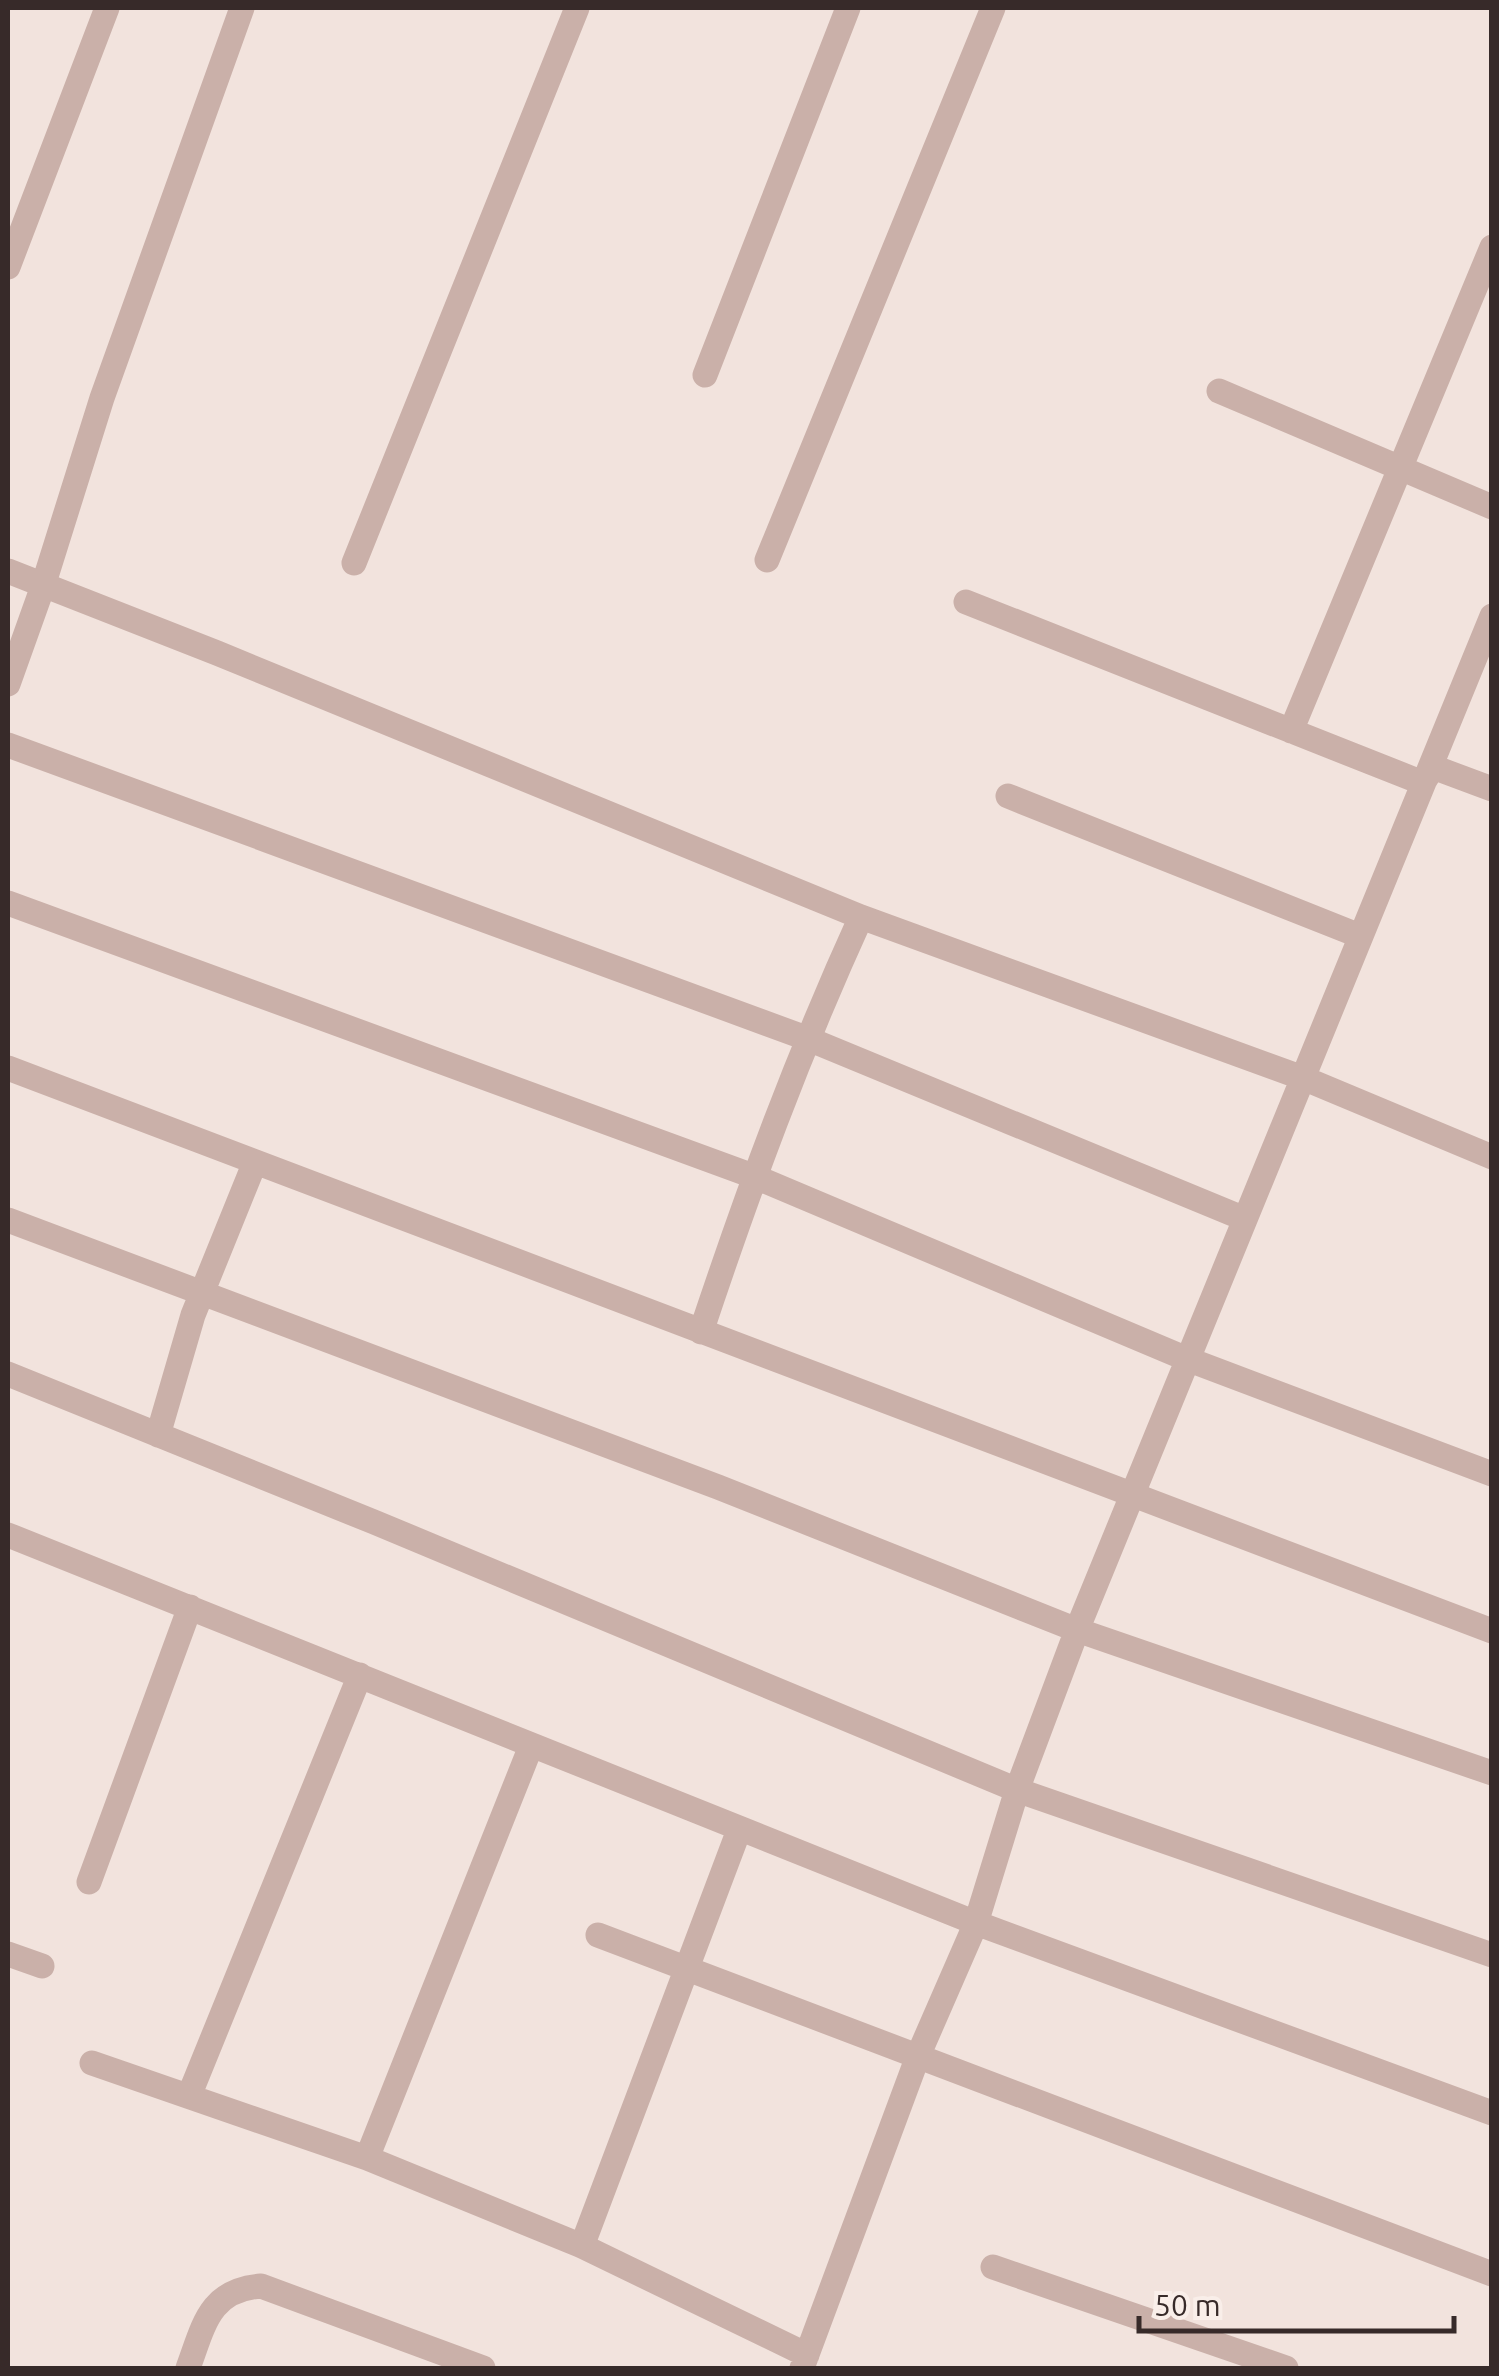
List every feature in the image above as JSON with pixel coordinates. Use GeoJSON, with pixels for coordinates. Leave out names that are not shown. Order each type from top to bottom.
{"type":"FeatureCollection","features":[{"type":"Feature","properties":{"kind":"street"},"geometry":{"type":"LineString","coordinates":[[8,267],[107,8]]}},
{"type":"Feature","properties":{"kind":"street"},"geometry":{"type":"LineString","coordinates":[[8,684],[102,398],[242,8]]}},
{"type":"Feature","properties":{"kind":"street"},"geometry":{"type":"LineString","coordinates":[[354,563],[577,8]]}},
{"type":"Feature","properties":{"kind":"street"},"geometry":{"type":"LineString","coordinates":[[705,375],[848,8]]}},
{"type":"Feature","properties":{"kind":"street"},"geometry":{"type":"LineString","coordinates":[[767,560],[993,8]]}},
{"type":"Feature","properties":{"kind":"street"},"geometry":{"type":"LineString","coordinates":[[1291,732],[1492,246]]}},
{"type":"Feature","properties":{"kind":"street"},"geometry":{"type":"LineString","coordinates":[[1219,391],[1492,507]]}},
{"type":"Feature","properties":{"kind":"street"},"geometry":{"type":"LineString","coordinates":[[8,571],[861,917],[1303,1078],[1492,1157]]}},
{"type":"Feature","properties":{"kind":"street"},"geometry":{"type":"LineString","coordinates":[[966,602],[1423,784]]}},
{"type":"Feature","properties":{"kind":"street"},"geometry":{"type":"LineString","coordinates":[[92,2062],[366,2158],[582,2246],[804,2362],[918,2056],[976,1923],[1018,1790],[1076,1630],[1492,616]]}},
{"type":"Feature","properties":{"kind":"street"},"geometry":{"type":"LineString","coordinates":[[8,745],[806,1038],[1244,1219]]}},
{"type":"Feature","properties":{"kind":"street"},"geometry":{"type":"LineString","coordinates":[[1423,784],[1433,767],[1492,789]]}},
{"type":"Feature","properties":{"kind":"street"},"geometry":{"type":"LineString","coordinates":[[1008,796],[1360,936]]}},
{"type":"Feature","properties":{"kind":"street"},"geometry":{"type":"LineString","coordinates":[[8,903],[753,1176],[1187,1359],[1492,1474]]}},
{"type":"Feature","properties":{"kind":"street"},"geometry":{"type":"LineString","coordinates":[[700,1332],[753,1176],[806,1038],[861,917]]}},
{"type":"Feature","properties":{"kind":"street"},"geometry":{"type":"LineString","coordinates":[[8,1068],[1492,1632]]}},
{"type":"Feature","properties":{"kind":"street"},"geometry":{"type":"LineString","coordinates":[[158,1436],[201,1292],[255,1162]]}},
{"type":"Feature","properties":{"kind":"street"},"geometry":{"type":"LineString","coordinates":[[8,1220],[718,1487],[1076,1630],[1492,1773]]}},
{"type":"Feature","properties":{"kind":"street"},"geometry":{"type":"LineString","coordinates":[[8,1374],[1018,1790],[1492,1955]]}},
{"type":"Feature","properties":{"kind":"street"},"geometry":{"type":"LineString","coordinates":[[8,1535],[976,1923],[1492,2112]]}},
{"type":"Feature","properties":{"kind":"street"},"geometry":{"type":"LineString","coordinates":[[90,1882],[190,1607]]}},
{"type":"Feature","properties":{"kind":"street"},"geometry":{"type":"LineString","coordinates":[[189,2096],[360,1676]]}},
{"type":"Feature","properties":{"kind":"street"},"geometry":{"type":"LineString","coordinates":[[366,2158],[531,1746]]}},
{"type":"Feature","properties":{"kind":"street"},"geometry":{"type":"LineString","coordinates":[[582,2246],[738,1830]]}},
{"type":"Feature","properties":{"kind":"street"},"geometry":{"type":"LineString","coordinates":[[598,1935],[1492,2274]]}},
{"type":"Feature","properties":{"kind":"street"},"geometry":{"type":"LineString","coordinates":[[8,1954],[42,1966]]}},
{"type":"Feature","properties":{"kind":"street"},"geometry":{"type":"LineString","coordinates":[[993,2267],[1286,2368]]}},
{"type":"Feature","properties":{"kind":"street"},"geometry":{"type":"LineString","coordinates":[[188,2368],[202,2329],[222,2297],[239,2288],[260,2286],[484,2368]]}}]}
